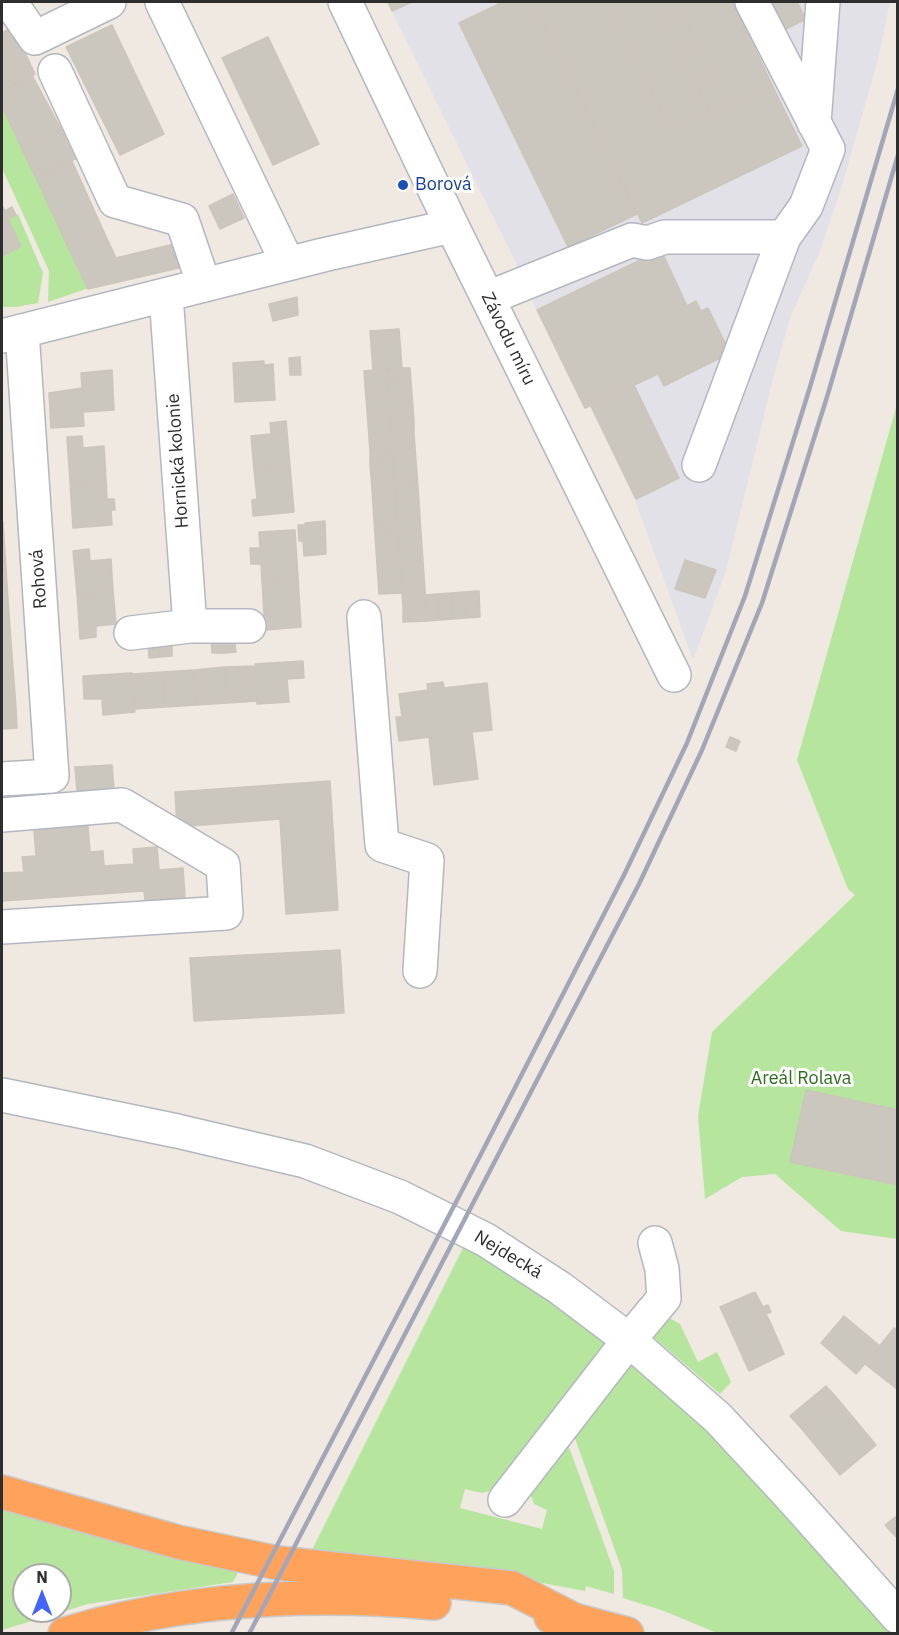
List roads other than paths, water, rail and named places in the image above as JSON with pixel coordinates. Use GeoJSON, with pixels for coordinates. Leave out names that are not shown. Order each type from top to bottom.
{"type":"FeatureCollection","features":[{"type":"Feature","properties":{"kind":"highway"},"geometry":{"type":"LineString","coordinates":[[2,1492],[178,1542],[278,1563],[512,1588],[574,1620]]}},
{"type":"Feature","properties":{"kind":"highway"},"geometry":{"type":"LineString","coordinates":[[65,1634],[91,1626],[194,1606],[303,1597],[390,1599],[445,1604],[574,1620],[627,1634]]}},
{"type":"Feature","properties":{"kind":"street"},"geometry":{"type":"LineString","coordinates":[[10,2],[35,38],[109,2]]}},
{"type":"Feature","properties":{"kind":"street"},"geometry":{"type":"LineString","coordinates":[[162,2],[288,264]]}},
{"type":"Feature","properties":{"kind":"street","name":"Závodu míru"},"geometry":{"type":"LineString","coordinates":[[345,2],[452,226],[674,675]]}},
{"type":"Feature","properties":{"kind":"street"},"geometry":{"type":"LineString","coordinates":[[699,465],[784,237],[806,206],[828,149],[752,2]]}},
{"type":"Feature","properties":{"kind":"street"},"geometry":{"type":"LineString","coordinates":[[814,123],[823,2]]}},
{"type":"Feature","properties":{"kind":"street"},"geometry":{"type":"LineString","coordinates":[[55,71],[115,201],[182,220],[204,285]]}},
{"type":"Feature","properties":{"kind":"street"},"geometry":{"type":"LineString","coordinates":[[2,369],[12,333],[288,264],[452,226]]}},
{"type":"Feature","properties":{"kind":"street"},"geometry":{"type":"LineString","coordinates":[[488,298],[632,240],[646,243],[665,237],[784,237]]}},
{"type":"Feature","properties":{"kind":"street","name":"Hornická kolonie"},"geometry":{"type":"LineString","coordinates":[[166,295],[190,626]]}},
{"type":"Feature","properties":{"kind":"street","name":"Rohová"},"geometry":{"type":"LineString","coordinates":[[12,333],[52,776],[57,809]]}},
{"type":"Feature","properties":{"kind":"street"},"geometry":{"type":"LineString","coordinates":[[364,617],[382,845],[427,860],[420,971]]}},
{"type":"Feature","properties":{"kind":"street"},"geometry":{"type":"LineString","coordinates":[[131,633],[190,626],[249,626]]}},
{"type":"Feature","properties":{"kind":"street"},"geometry":{"type":"LineString","coordinates":[[2,780],[52,776]]}},
{"type":"Feature","properties":{"kind":"street"},"geometry":{"type":"LineString","coordinates":[[2,815],[122,805],[223,865],[226,913],[2,927]]}},
{"type":"Feature","properties":{"kind":"street","name":"Nejdecká"},"geometry":{"type":"LineString","coordinates":[[2,1095],[177,1131],[305,1161],[400,1197],[486,1240],[560,1288],[629,1340],[718,1418],[897,1617]]}},
{"type":"Feature","properties":{"kind":"street"},"geometry":{"type":"LineString","coordinates":[[505,1500],[664,1298],[662,1269],[655,1243]]}},
{"type":"Feature","properties":{"kind":"railway"},"geometry":{"type":"LineString","coordinates":[[231,1634],[624,875],[687,743],[745,596],[810,387],[898,89]]}},
{"type":"Feature","properties":{"kind":"railway"},"geometry":{"type":"LineString","coordinates":[[249,1634],[639,884],[702,750],[762,603],[827,397],[898,155]]}},
{"type":"Feature","properties":{"kind":"place","name":"Borová"},"geometry":{"type":"Point","coordinates":[403,185]}},
{"type":"Feature","properties":{"kind":"park label","name":"Areál Rolava"},"geometry":{"type":"Point","coordinates":[801,1079]}}]}
